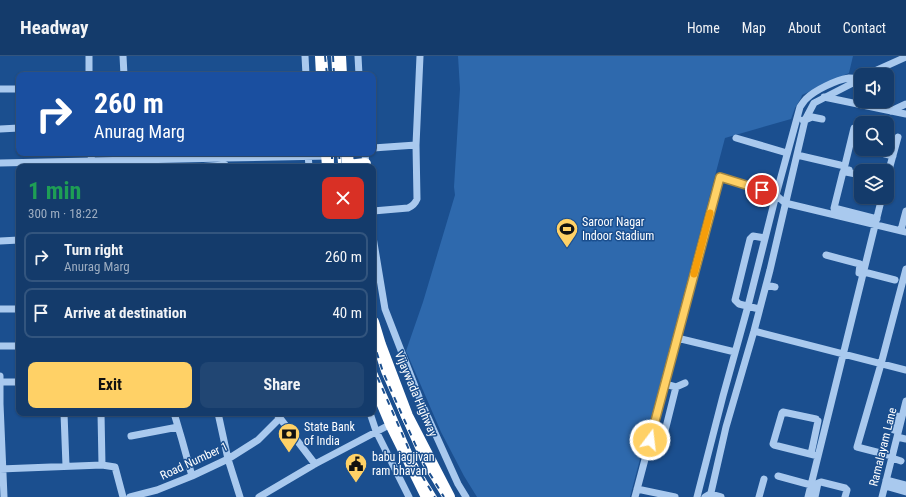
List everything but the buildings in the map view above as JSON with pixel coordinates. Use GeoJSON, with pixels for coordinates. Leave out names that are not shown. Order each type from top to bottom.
{"type":"FeatureCollection","features":[{"type":"Feature","properties":{"kind":"highway"},"geometry":{"type":"LineString","coordinates":[[321,56],[322,72]]}},
{"type":"Feature","properties":{"kind":"highway"},"geometry":{"type":"LineString","coordinates":[[340,56],[341,72]]}},
{"type":"Feature","properties":{"kind":"highway","name":"Vijaywada Highway"},"geometry":{"type":"LineString","coordinates":[[376,339],[407,416],[449,497]]}},
{"type":"Feature","properties":{"kind":"highway"},"geometry":{"type":"LineString","coordinates":[[376,388],[391,424],[427,497]]}},
{"type":"Feature","properties":{"kind":"street"},"geometry":{"type":"LineString","coordinates":[[88,56],[89,72]]}},
{"type":"Feature","properties":{"kind":"street"},"geometry":{"type":"LineString","coordinates":[[123,56],[124,72]]}},
{"type":"Feature","properties":{"kind":"street"},"geometry":{"type":"LineString","coordinates":[[305,56],[306,72]]}},
{"type":"Feature","properties":{"kind":"street"},"geometry":{"type":"LineString","coordinates":[[358,56],[359,72]]}},
{"type":"Feature","properties":{"kind":"street"},"geometry":{"type":"LineString","coordinates":[[376,211],[408,208],[415,203],[417,199],[416,145],[420,56]]}},
{"type":"Feature","properties":{"kind":"street"},"geometry":{"type":"LineString","coordinates":[[881,68],[904,57]]}},
{"type":"Feature","properties":{"kind":"street"},"geometry":{"type":"LineString","coordinates":[[697,497],[800,107],[806,99],[813,94],[836,82],[854,78]]}},
{"type":"Feature","properties":{"kind":"street"},"geometry":{"type":"LineString","coordinates":[[721,497],[708,496],[766,285],[805,120],[814,103],[854,82]]}},
{"type":"Feature","properties":{"kind":"street"},"geometry":{"type":"LineString","coordinates":[[0,89],[16,89]]}},
{"type":"Feature","properties":{"kind":"street"},"geometry":{"type":"LineString","coordinates":[[824,97],[906,114]]}},
{"type":"Feature","properties":{"kind":"street"},"geometry":{"type":"LineString","coordinates":[[891,111],[906,104]]}},
{"type":"Feature","properties":{"kind":"street"},"geometry":{"type":"LineString","coordinates":[[797,118],[805,120],[812,117],[822,119]]}},
{"type":"Feature","properties":{"kind":"street"},"geometry":{"type":"LineString","coordinates":[[0,129],[16,128]]}},
{"type":"Feature","properties":{"kind":"street"},"geometry":{"type":"LineString","coordinates":[[854,128],[844,169],[854,172]]}},
{"type":"Feature","properties":{"kind":"street"},"geometry":{"type":"LineString","coordinates":[[894,152],[898,137]]}},
{"type":"Feature","properties":{"kind":"street"},"geometry":{"type":"LineString","coordinates":[[736,138],[787,153]]}},
{"type":"Feature","properties":{"kind":"street"},"geometry":{"type":"LineString","coordinates":[[376,148],[416,145]]}},
{"type":"Feature","properties":{"kind":"street"},"geometry":{"type":"LineString","coordinates":[[797,155],[840,165]]}},
{"type":"Feature","properties":{"kind":"street"},"geometry":{"type":"LineString","coordinates":[[0,163],[177,163],[196,159],[225,163],[298,156]]}},
{"type":"Feature","properties":{"kind":"street"},"geometry":{"type":"LineString","coordinates":[[313,156],[328,159]]}},
{"type":"Feature","properties":{"kind":"street"},"geometry":{"type":"LineString","coordinates":[[891,164],[893,156]]}},
{"type":"Feature","properties":{"kind":"street"},"geometry":{"type":"LineString","coordinates":[[196,159],[196,164]]}},
{"type":"Feature","properties":{"kind":"street"},"geometry":{"type":"LineString","coordinates":[[854,173],[842,172],[834,208],[875,220],[903,231],[906,211]]}},
{"type":"Feature","properties":{"kind":"street"},"geometry":{"type":"LineString","coordinates":[[635,497],[720,177],[776,195],[785,203],[875,220]]}},
{"type":"Feature","properties":{"kind":"street"},"geometry":{"type":"LineString","coordinates":[[857,288],[864,272],[877,204]]}},
{"type":"Feature","properties":{"kind":"street"},"geometry":{"type":"LineString","coordinates":[[875,220],[880,204]]}},
{"type":"Feature","properties":{"kind":"street"},"geometry":{"type":"LineString","coordinates":[[759,309],[739,304],[735,300],[749,241],[753,236],[765,238]]}},
{"type":"Feature","properties":{"kind":"street"},"geometry":{"type":"LineString","coordinates":[[0,241],[16,240]]}},
{"type":"Feature","properties":{"kind":"street"},"geometry":{"type":"LineString","coordinates":[[376,255],[385,309],[421,402],[458,484],[466,497]]}},
{"type":"Feature","properties":{"kind":"street"},"geometry":{"type":"LineString","coordinates":[[814,455],[826,427],[857,288],[860,264],[826,255]]}},
{"type":"Feature","properties":{"kind":"street"},"geometry":{"type":"LineString","coordinates":[[901,461],[857,447],[906,269]]}},
{"type":"Feature","properties":{"kind":"street"},"geometry":{"type":"LineString","coordinates":[[864,272],[895,280]]}},
{"type":"Feature","properties":{"kind":"street"},"geometry":{"type":"LineString","coordinates":[[766,285],[774,287]]}},
{"type":"Feature","properties":{"kind":"street"},"geometry":{"type":"LineString","coordinates":[[0,309],[16,309]]}},
{"type":"Feature","properties":{"kind":"street"},"geometry":{"type":"LineString","coordinates":[[754,331],[906,370]]}},
{"type":"Feature","properties":{"kind":"street"},"geometry":{"type":"LineString","coordinates":[[677,338],[735,352]]}},
{"type":"Feature","properties":{"kind":"street"},"geometry":{"type":"LineString","coordinates":[[0,346],[16,346]]}},
{"type":"Feature","properties":{"kind":"street"},"geometry":{"type":"LineString","coordinates":[[0,376],[4,497]]}},
{"type":"Feature","properties":{"kind":"street"},"geometry":{"type":"LineString","coordinates":[[0,382],[16,382]]}},
{"type":"Feature","properties":{"kind":"street"},"geometry":{"type":"LineString","coordinates":[[665,384],[676,387],[685,383]]}},
{"type":"Feature","properties":{"kind":"street"},"geometry":{"type":"LineString","coordinates":[[650,440],[662,443],[676,387]]}},
{"type":"Feature","properties":{"kind":"street"},"geometry":{"type":"LineString","coordinates":[[723,396],[734,399]]}},
{"type":"Feature","properties":{"kind":"street","name":"Ramalayam Lane"},"geometry":{"type":"LineString","coordinates":[[882,497],[897,427],[906,403]]}},
{"type":"Feature","properties":{"kind":"street"},"geometry":{"type":"LineString","coordinates":[[814,455],[774,445],[773,443],[782,413],[783,412],[817,422],[826,427]]}},
{"type":"Feature","properties":{"kind":"street"},"geometry":{"type":"LineString","coordinates":[[64,416],[66,466]]}},
{"type":"Feature","properties":{"kind":"street"},"geometry":{"type":"LineString","coordinates":[[101,416],[102,465]]}},
{"type":"Feature","properties":{"kind":"street"},"geometry":{"type":"LineString","coordinates":[[175,416],[192,476]]}},
{"type":"Feature","properties":{"kind":"street"},"geometry":{"type":"LineString","coordinates":[[219,416],[228,460],[240,497]]}},
{"type":"Feature","properties":{"kind":"street","name":"Road Number 1"},"geometry":{"type":"LineString","coordinates":[[130,497],[157,490],[228,460],[258,440],[278,416],[315,464]]}},
{"type":"Feature","properties":{"kind":"street"},"geometry":{"type":"LineString","coordinates":[[371,416],[376,431],[409,497]]}},
{"type":"Feature","properties":{"kind":"street"},"geometry":{"type":"LineString","coordinates":[[897,416],[897,427]]}},
{"type":"Feature","properties":{"kind":"street"},"geometry":{"type":"LineString","coordinates":[[808,497],[811,485],[810,475],[814,455],[817,422]]}},
{"type":"Feature","properties":{"kind":"street"},"geometry":{"type":"LineString","coordinates":[[259,497],[315,464],[391,424]]}},
{"type":"Feature","properties":{"kind":"street"},"geometry":{"type":"LineString","coordinates":[[131,436],[178,427]]}},
{"type":"Feature","properties":{"kind":"street"},"geometry":{"type":"LineString","coordinates":[[895,438],[906,440]]}},
{"type":"Feature","properties":{"kind":"street"},"geometry":{"type":"LineString","coordinates":[[2,469],[102,465],[116,467],[123,497]]}},
{"type":"Feature","properties":{"kind":"street"},"geometry":{"type":"LineString","coordinates":[[778,476],[811,485]]}},
{"type":"Feature","properties":{"kind":"street"},"geometry":{"type":"LineString","coordinates":[[760,497],[764,479]]}},
{"type":"Feature","properties":{"kind":"street"},"geometry":{"type":"LineString","coordinates":[[814,497],[818,483],[821,482],[845,488],[847,490],[845,497]]}},
{"type":"Feature","properties":{"kind":"street"},"geometry":{"type":"LineString","coordinates":[[885,483],[906,485]]}},
{"type":"Feature","properties":{"kind":"street"},"geometry":{"type":"LineString","coordinates":[[885,483],[906,492]]}},
{"type":"Feature","properties":{"kind":"street"},"geometry":{"type":"LineString","coordinates":[[637,489],[675,497]]}},
{"type":"Feature","properties":{"kind":"shaded area","name":"Saroor Nagar Indoor Stadium"},"geometry":{"type":"Polygon","coordinates":[[[458,56],[853,56],[849,73],[802,95],[791,119],[725,138],[630,497],[477,497],[441,432],[406,351],[423,302],[455,195],[454,187],[460,89],[458,56]]]}},
{"type":"Feature","properties":{"kind":"railway"},"geometry":{"type":"LineString","coordinates":[[325,56],[327,72]]}},
{"type":"Feature","properties":{"kind":"railway"},"geometry":{"type":"LineString","coordinates":[[333,56],[334,72]]}},
{"type":"Feature","properties":{"kind":"railway"},"geometry":{"type":"LineString","coordinates":[[332,156],[332,164]]}},
{"type":"Feature","properties":{"kind":"railway"},"geometry":{"type":"LineString","coordinates":[[339,156],[340,164]]}},
{"type":"Feature","properties":{"kind":"railway"},"geometry":{"type":"LineString","coordinates":[[376,350],[383,372],[424,464],[444,497]]}},
{"type":"Feature","properties":{"kind":"railway"},"geometry":{"type":"LineString","coordinates":[[376,374],[417,468],[435,497]]}},
{"type":"Feature","properties":{"kind":"slow traffic"},"geometry":{"type":"LineString","coordinates":[[694,274],[710,213]]}},
{"type":"Feature","properties":{"kind":"place","name":"Saroor Nagar Indoor Stadium"},"geometry":{"type":"Point","coordinates":[567,248]}},
{"type":"Feature","properties":{"kind":"place","name":"State Bank of India"},"geometry":{"type":"Point","coordinates":[289,454]}},
{"type":"Feature","properties":{"kind":"place","name":"babu jagjivan ram bhavan"},"geometry":{"type":"Point","coordinates":[356,484]}},
{"type":"Feature","properties":{"kind":"route"},"geometry":{"type":"LineString","coordinates":[[650,440],[720,177],[762,190]]}}]}
